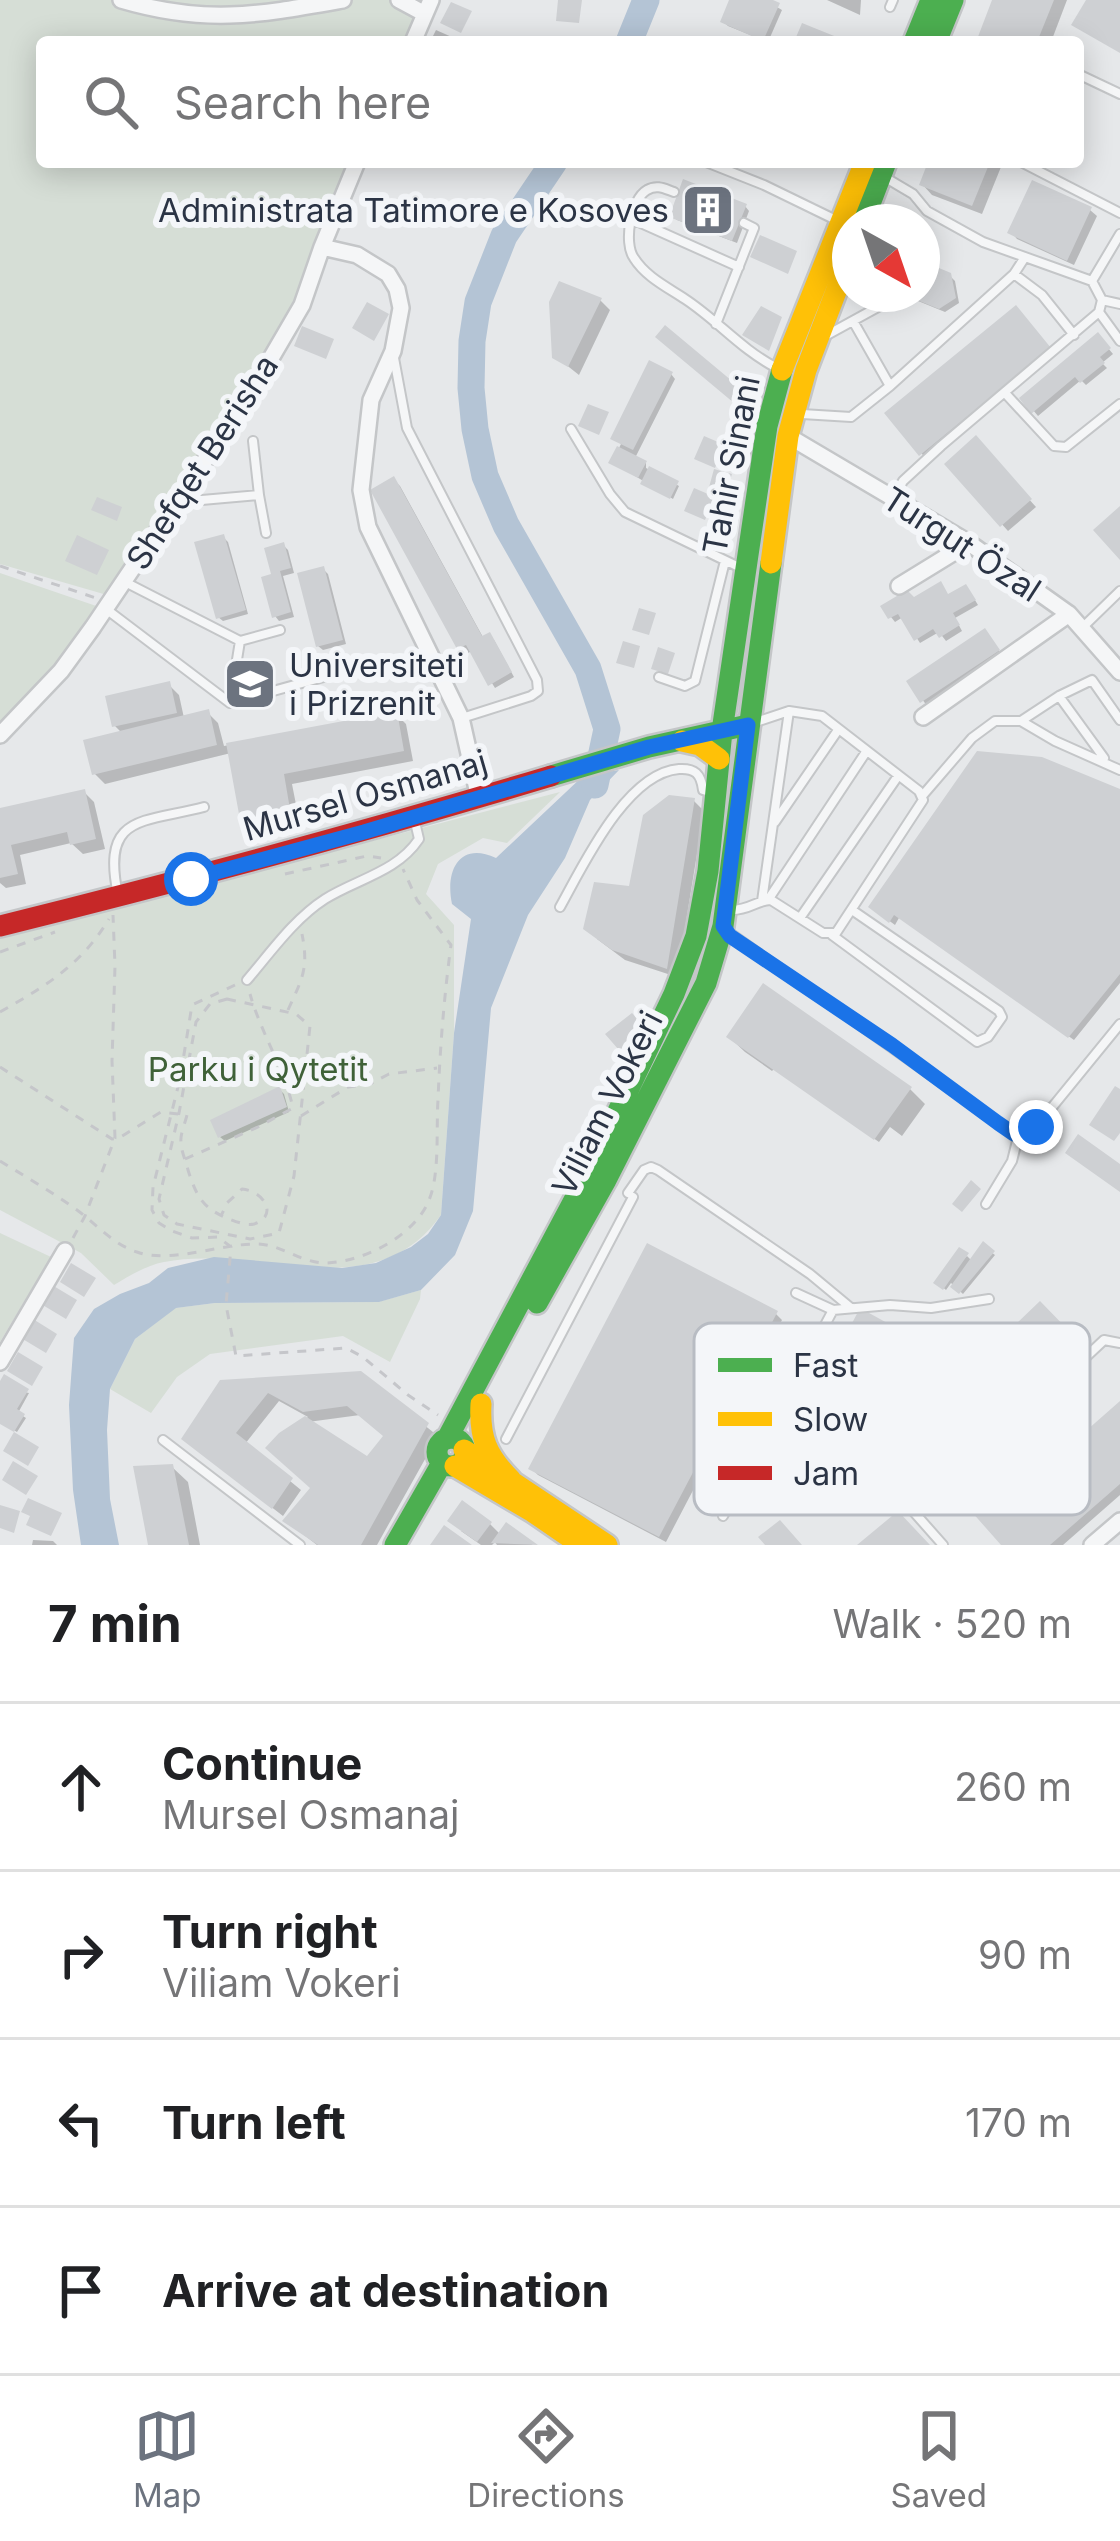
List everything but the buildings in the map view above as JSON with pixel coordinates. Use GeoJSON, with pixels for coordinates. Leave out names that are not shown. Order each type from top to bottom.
{"type":"FeatureCollection","features":[{"type":"Feature","properties":{"kind":"main road"},"geometry":{"type":"LineString","coordinates":[[916,36],[931,0]]}},
{"type":"Feature","properties":{"kind":"main road"},"geometry":{"type":"LineString","coordinates":[[938,36],[953,0]]}},
{"type":"Feature","properties":{"kind":"main road","name":"Tahir Sinani"},"geometry":{"type":"LineString","coordinates":[[867,204],[876,168]]}},
{"type":"Feature","properties":{"kind":"main road","name":"Tahir Sinani"},"geometry":{"type":"LineString","coordinates":[[715,794],[735,565],[782,370],[832,277]]}},
{"type":"Feature","properties":{"kind":"main road","name":"Tahir Sinani"},"geometry":{"type":"LineString","coordinates":[[742,770],[788,436],[832,302]]}},
{"type":"Feature","properties":{"kind":"main road","name":"Mursel Osmanaj"},"geometry":{"type":"LineString","coordinates":[[0,926],[191,879],[649,747],[748,725]]}},
{"type":"Feature","properties":{"kind":"main road"},"geometry":{"type":"LineString","coordinates":[[682,741],[719,759]]}},
{"type":"Feature","properties":{"kind":"main road","name":"Viliam Vokeri"},"geometry":{"type":"LineString","coordinates":[[395,1545],[481,1404],[606,1180],[706,983],[724,918],[742,770]]}},
{"type":"Feature","properties":{"kind":"main road","name":"Viliam Vokeri"},"geometry":{"type":"LineString","coordinates":[[454,1447],[682,976],[704,892],[715,794]]}},
{"type":"Feature","properties":{"kind":"main road"},"geometry":{"type":"LineString","coordinates":[[481,1404],[481,1442],[511,1480]]}},
{"type":"Feature","properties":{"kind":"main road"},"geometry":{"type":"LineString","coordinates":[[454,1447],[607,1545]]}},
{"type":"Feature","properties":{"kind":"main road"},"geometry":{"type":"LineString","coordinates":[[454,1447],[569,1542]]}},
{"type":"Feature","properties":{"kind":"street"},"geometry":{"type":"LineString","coordinates":[[121,0],[172,14],[248,16],[343,0]]}},
{"type":"Feature","properties":{"kind":"street"},"geometry":{"type":"LineString","coordinates":[[399,0],[428,7],[416,36]]}},
{"type":"Feature","properties":{"kind":"street","name":"Shefqet Berisha"},"geometry":{"type":"LineString","coordinates":[[0,735],[61,671],[253,389],[302,305],[355,168]]}},
{"type":"Feature","properties":{"kind":"street"},"geometry":{"type":"LineString","coordinates":[[322,247],[357,255],[388,274],[398,289],[401,308],[393,351],[371,400],[362,490],[368,527],[461,718],[479,798]]}},
{"type":"Feature","properties":{"kind":"street","name":"Turgut Özal"},"geometry":{"type":"LineString","coordinates":[[788,436],[968,543],[1069,614],[1120,672]]}},
{"type":"Feature","properties":{"kind":"street"},"geometry":{"type":"LineString","coordinates":[[899,586],[968,543]]}},
{"type":"Feature","properties":{"kind":"street"},"geometry":{"type":"LineString","coordinates":[[923,717],[1069,614]]}},
{"type":"Feature","properties":{"kind":"street"},"geometry":{"type":"LineString","coordinates":[[0,1362],[65,1251]]}},
{"type":"Feature","properties":{"kind":"street"},"geometry":{"type":"LineString","coordinates":[[1092,1545],[1120,1520]]}},
{"type":"Feature","properties":{"kind":"lane"},"geometry":{"type":"LineString","coordinates":[[1084,77],[1120,94]]}},
{"type":"Feature","properties":{"kind":"lane"},"geometry":{"type":"LineString","coordinates":[[721,168],[832,209]]}},
{"type":"Feature","properties":{"kind":"lane"},"geometry":{"type":"LineString","coordinates":[[880,168],[927,211],[983,242],[1092,281],[1102,300],[1099,312],[903,481],[894,498]]}},
{"type":"Feature","properties":{"kind":"lane"},"geometry":{"type":"LineString","coordinates":[[1033,168],[1120,213]]}},
{"type":"Feature","properties":{"kind":"lane"},"geometry":{"type":"LineString","coordinates":[[674,192],[659,186],[638,199],[627,233],[636,261],[740,346],[782,370]]}},
{"type":"Feature","properties":{"kind":"lane"},"geometry":{"type":"LineString","coordinates":[[632,219],[739,267]]}},
{"type":"Feature","properties":{"kind":"lane"},"geometry":{"type":"LineString","coordinates":[[716,324],[754,228],[744,223]]}},
{"type":"Feature","properties":{"kind":"lane"},"geometry":{"type":"LineString","coordinates":[[1092,281],[1120,234]]}},
{"type":"Feature","properties":{"kind":"lane"},"geometry":{"type":"LineString","coordinates":[[794,412],[851,417],[1014,274],[1025,257]]}},
{"type":"Feature","properties":{"kind":"lane"},"geometry":{"type":"LineString","coordinates":[[1014,274],[1042,295],[1074,335]]}},
{"type":"Feature","properties":{"kind":"lane"},"geometry":{"type":"LineString","coordinates":[[1102,300],[1120,304]]}},
{"type":"Feature","properties":{"kind":"lane"},"geometry":{"type":"LineString","coordinates":[[814,349],[829,333],[868,312]]}},
{"type":"Feature","properties":{"kind":"lane"},"geometry":{"type":"LineString","coordinates":[[1099,312],[1120,341]]}},
{"type":"Feature","properties":{"kind":"lane"},"geometry":{"type":"LineString","coordinates":[[853,320],[890,386]]}},
{"type":"Feature","properties":{"kind":"lane"},"geometry":{"type":"LineString","coordinates":[[393,351],[407,428],[537,680],[538,692],[531,696],[461,718]]}},
{"type":"Feature","properties":{"kind":"lane"},"geometry":{"type":"LineString","coordinates":[[1005,392],[1054,446],[1066,447],[1120,404]]}},
{"type":"Feature","properties":{"kind":"lane"},"geometry":{"type":"LineString","coordinates":[[572,429],[625,512],[735,565],[695,681],[685,686],[659,676]]}},
{"type":"Feature","properties":{"kind":"lane"},"geometry":{"type":"LineString","coordinates":[[254,440],[266,533]]}},
{"type":"Feature","properties":{"kind":"lane"},"geometry":{"type":"LineString","coordinates":[[177,502],[259,495]]}},
{"type":"Feature","properties":{"kind":"lane"},"geometry":{"type":"LineString","coordinates":[[123,581],[240,641],[280,630]]}},
{"type":"Feature","properties":{"kind":"lane"},"geometry":{"type":"LineString","coordinates":[[1083,627],[1120,592]]}},
{"type":"Feature","properties":{"kind":"lane"},"geometry":{"type":"LineString","coordinates":[[107,606],[230,703]]}},
{"type":"Feature","properties":{"kind":"lane"},"geometry":{"type":"LineString","coordinates":[[230,703],[240,641]]}},
{"type":"Feature","properties":{"kind":"lane"},"geometry":{"type":"LineString","coordinates":[[230,703],[338,673]]}},
{"type":"Feature","properties":{"kind":"lane"},"geometry":{"type":"LineString","coordinates":[[832,934],[922,805],[923,795],[972,738],[995,722],[1022,721],[1091,680],[1120,720]]}},
{"type":"Feature","properties":{"kind":"lane"},"geometry":{"type":"LineString","coordinates":[[1059,696],[1106,761]]}},
{"type":"Feature","properties":{"kind":"lane"},"geometry":{"type":"LineString","coordinates":[[765,901],[789,711]]}},
{"type":"Feature","properties":{"kind":"lane"},"geometry":{"type":"LineString","coordinates":[[748,725],[789,711],[822,716],[923,795]]}},
{"type":"Feature","properties":{"kind":"lane"},"geometry":{"type":"LineString","coordinates":[[1022,721],[1120,770]]}},
{"type":"Feature","properties":{"kind":"lane"},"geometry":{"type":"LineString","coordinates":[[773,824],[838,730]]}},
{"type":"Feature","properties":{"kind":"lane"},"geometry":{"type":"LineString","coordinates":[[866,752],[765,901],[724,918],[730,936],[1014,1134],[1036,1127],[1120,1024]]}},
{"type":"Feature","properties":{"kind":"lane"},"geometry":{"type":"LineString","coordinates":[[560,907],[602,833],[647,782],[666,771],[685,769],[695,771],[703,790],[715,794]]}},
{"type":"Feature","properties":{"kind":"lane"},"geometry":{"type":"LineString","coordinates":[[800,918],[898,776]]}},
{"type":"Feature","properties":{"kind":"lane"},"geometry":{"type":"LineString","coordinates":[[118,896],[112,855],[127,829],[204,807]]}},
{"type":"Feature","properties":{"kind":"lane"},"geometry":{"type":"LineString","coordinates":[[247,980],[298,921],[329,896],[400,861],[418,839],[415,817]]}},
{"type":"Feature","properties":{"kind":"lane"},"geometry":{"type":"LineString","coordinates":[[765,901],[832,934],[977,1042],[988,1037],[1002,1017],[999,1011],[852,910]]}},
{"type":"Feature","properties":{"kind":"lane"},"geometry":{"type":"LineString","coordinates":[[986,1204],[1012,1161],[1019,1133]]}},
{"type":"Feature","properties":{"kind":"lane"},"geometry":{"type":"LineString","coordinates":[[506,1439],[644,1170],[651,1167],[810,1274],[851,1308]]}},
{"type":"Feature","properties":{"kind":"lane"},"geometry":{"type":"LineString","coordinates":[[796,1293],[833,1310],[890,1305],[931,1308],[988,1299]]}},
{"type":"Feature","properties":{"kind":"lane"},"geometry":{"type":"LineString","coordinates":[[826,1323],[833,1310]]}},
{"type":"Feature","properties":{"kind":"lane"},"geometry":{"type":"LineString","coordinates":[[1090,1353],[1104,1340],[1120,1343]]}},
{"type":"Feature","properties":{"kind":"lane"},"geometry":{"type":"LineString","coordinates":[[163,1440],[300,1545]]}},
{"type":"Feature","properties":{"kind":"lane"},"geometry":{"type":"LineString","coordinates":[[917,1515],[944,1545]]}},
{"type":"Feature","properties":{"kind":"path"},"geometry":{"type":"LineString","coordinates":[[0,566],[107,606]]}},
{"type":"Feature","properties":{"kind":"path"},"geometry":{"type":"LineString","coordinates":[[0,1161],[139,1253],[271,1244],[323,1263],[356,1256],[399,1237],[419,1219],[431,1197],[442,1006],[451,945],[417,900],[400,861],[367,856],[269,877]]}},
{"type":"Feature","properties":{"kind":"path"},"geometry":{"type":"LineString","coordinates":[[0,1012],[47,985],[94,945],[113,913],[116,1138],[86,1216],[65,1251]]}},
{"type":"Feature","properties":{"kind":"path"},"geometry":{"type":"LineString","coordinates":[[287,1012],[306,971],[298,921]]}},
{"type":"Feature","properties":{"kind":"path"},"geometry":{"type":"LineString","coordinates":[[185,1159],[293,1108],[247,980],[192,1005],[152,1210],[159,1223],[172,1231],[192,1238],[218,1237],[231,1250]]}},
{"type":"Feature","properties":{"kind":"path"},"geometry":{"type":"LineString","coordinates":[[227,999],[287,1012],[310,1026],[294,1176],[279,1233],[250,1239],[177,1224],[164,1215],[159,1199],[196,1022],[210,1004],[227,999]]}},
{"type":"Feature","properties":{"kind":"path"},"geometry":{"type":"LineString","coordinates":[[0,1067],[90,1127],[116,1138]]}},
{"type":"Feature","properties":{"kind":"path"},"geometry":{"type":"LineString","coordinates":[[300,1117],[348,1087],[370,1084],[389,1074],[439,1068]]}},
{"type":"Feature","properties":{"kind":"path"},"geometry":{"type":"LineString","coordinates":[[116,1138],[161,1112],[187,1115],[180,1139],[196,1196],[206,1208],[221,1216],[253,1225],[266,1209],[264,1198],[254,1190],[242,1189],[221,1216]]}},
{"type":"Feature","properties":{"kind":"path"},"geometry":{"type":"LineString","coordinates":[[231,1250],[226,1305],[236,1356],[346,1348],[408,1395],[454,1447]]}},
{"type":"Feature","properties":{"kind":"green space"},"geometry":{"type":"Polygon","coordinates":[[[0,0],[426,0],[409,36],[36,36],[36,168],[346,168],[295,301],[208,444],[107,595],[0,564],[0,0]]]}},
{"type":"Feature","properties":{"kind":"green space"},"geometry":{"type":"Polygon","coordinates":[[[0,573],[105,609],[0,723],[0,573]]]}},
{"type":"Feature","properties":{"kind":"green space","name":"Parku i Qytetit"},"geometry":{"type":"Polygon","coordinates":[[[560,792],[507,843],[483,838],[438,864],[426,894],[454,925],[454,1033],[441,1215],[413,1244],[382,1260],[348,1267],[200,1258],[164,1262],[114,1285],[81,1253],[0,1210],[0,938],[560,792]]]}},
{"type":"Feature","properties":{"kind":"green space"},"geometry":{"type":"Polygon","coordinates":[[[0,1233],[51,1257],[0,1342],[0,1233]]]}},
{"type":"Feature","properties":{"kind":"green space"},"geometry":{"type":"Polygon","coordinates":[[[421,1290],[390,1362],[343,1336],[210,1354],[177,1377],[151,1413],[110,1389],[135,1339],[175,1308],[215,1303],[378,1302],[421,1290]]]}},
{"type":"Feature","properties":{"kind":"water"},"geometry":{"type":"Polygon","coordinates":[[[619,770],[590,800],[565,858],[528,915],[491,1008],[473,1211],[455,1255],[421,1290],[379,1302],[215,1303],[176,1308],[135,1339],[110,1389],[110,1499],[119,1545],[81,1545],[69,1405],[74,1338],[94,1309],[149,1283],[168,1268],[214,1257],[342,1268],[376,1263],[428,1234],[441,1215],[454,1033],[471,919],[452,904],[453,870],[473,853],[496,858],[583,776],[619,770]]]}},
{"type":"Feature","properties":{"kind":"waterway"},"geometry":{"type":"LineString","coordinates":[[631,36],[646,0]]}},
{"type":"Feature","properties":{"kind":"waterway"},"geometry":{"type":"LineString","coordinates":[[550,168],[504,236],[478,302],[471,388],[485,476],[506,525],[588,669],[607,729],[595,785]]}},
{"type":"Feature","properties":{"kind":"traffic: fast"},"geometry":{"type":"LineString","coordinates":[[916,36],[931,0]]}},
{"type":"Feature","properties":{"kind":"traffic: fast"},"geometry":{"type":"LineString","coordinates":[[938,36],[953,0]]}},
{"type":"Feature","properties":{"kind":"traffic: fast"},"geometry":{"type":"LineString","coordinates":[[870,204],[884,168]]}},
{"type":"Feature","properties":{"kind":"traffic: fast"},"geometry":{"type":"LineString","coordinates":[[447,1439],[588,1174],[674,994],[696,936],[767,426],[782,370]]}},
{"type":"Feature","properties":{"kind":"traffic: fast"},"geometry":{"type":"LineString","coordinates":[[537,1303],[706,983],[723,926],[771,563]]}},
{"type":"Feature","properties":{"kind":"traffic: fast"},"geometry":{"type":"LineString","coordinates":[[551,776],[748,725]]}},
{"type":"Feature","properties":{"kind":"traffic: fast"},"geometry":{"type":"LineString","coordinates":[[451,1438],[461,1442],[465,1452],[461,1462],[451,1466],[441,1462],[437,1452],[441,1442],[451,1438]]}},
{"type":"Feature","properties":{"kind":"traffic: fast"},"geometry":{"type":"LineString","coordinates":[[395,1545],[442,1463]]}},
{"type":"Feature","properties":{"kind":"traffic: slow"},"geometry":{"type":"LineString","coordinates":[[782,370],[863,168]]}},
{"type":"Feature","properties":{"kind":"traffic: slow"},"geometry":{"type":"LineString","coordinates":[[771,563],[788,436],[832,302]]}},
{"type":"Feature","properties":{"kind":"traffic: slow"},"geometry":{"type":"LineString","coordinates":[[682,741],[700,745],[719,759]]}},
{"type":"Feature","properties":{"kind":"traffic: slow"},"geometry":{"type":"LineString","coordinates":[[481,1404],[486,1446],[511,1480]]}},
{"type":"Feature","properties":{"kind":"traffic: slow"},"geometry":{"type":"LineString","coordinates":[[464,1450],[607,1545]]}},
{"type":"Feature","properties":{"kind":"traffic: slow"},"geometry":{"type":"LineString","coordinates":[[455,1466],[581,1545]]}},
{"type":"Feature","properties":{"kind":"traffic: jam"},"geometry":{"type":"LineString","coordinates":[[0,926],[551,776]]}},
{"type":"Feature","properties":{"kind":"place","name":"Administrata Tatimore e Kosoves"},"geometry":{"type":"Point","coordinates":[708,210]}},
{"type":"Feature","properties":{"kind":"place","name":"Universiteti i Prizrenit"},"geometry":{"type":"Point","coordinates":[250,684]}},
{"type":"Feature","properties":{"kind":"route"},"geometry":{"type":"LineString","coordinates":[[191,879],[649,747],[748,725],[723,926],[730,936],[1014,1134],[1036,1127]]}}]}
